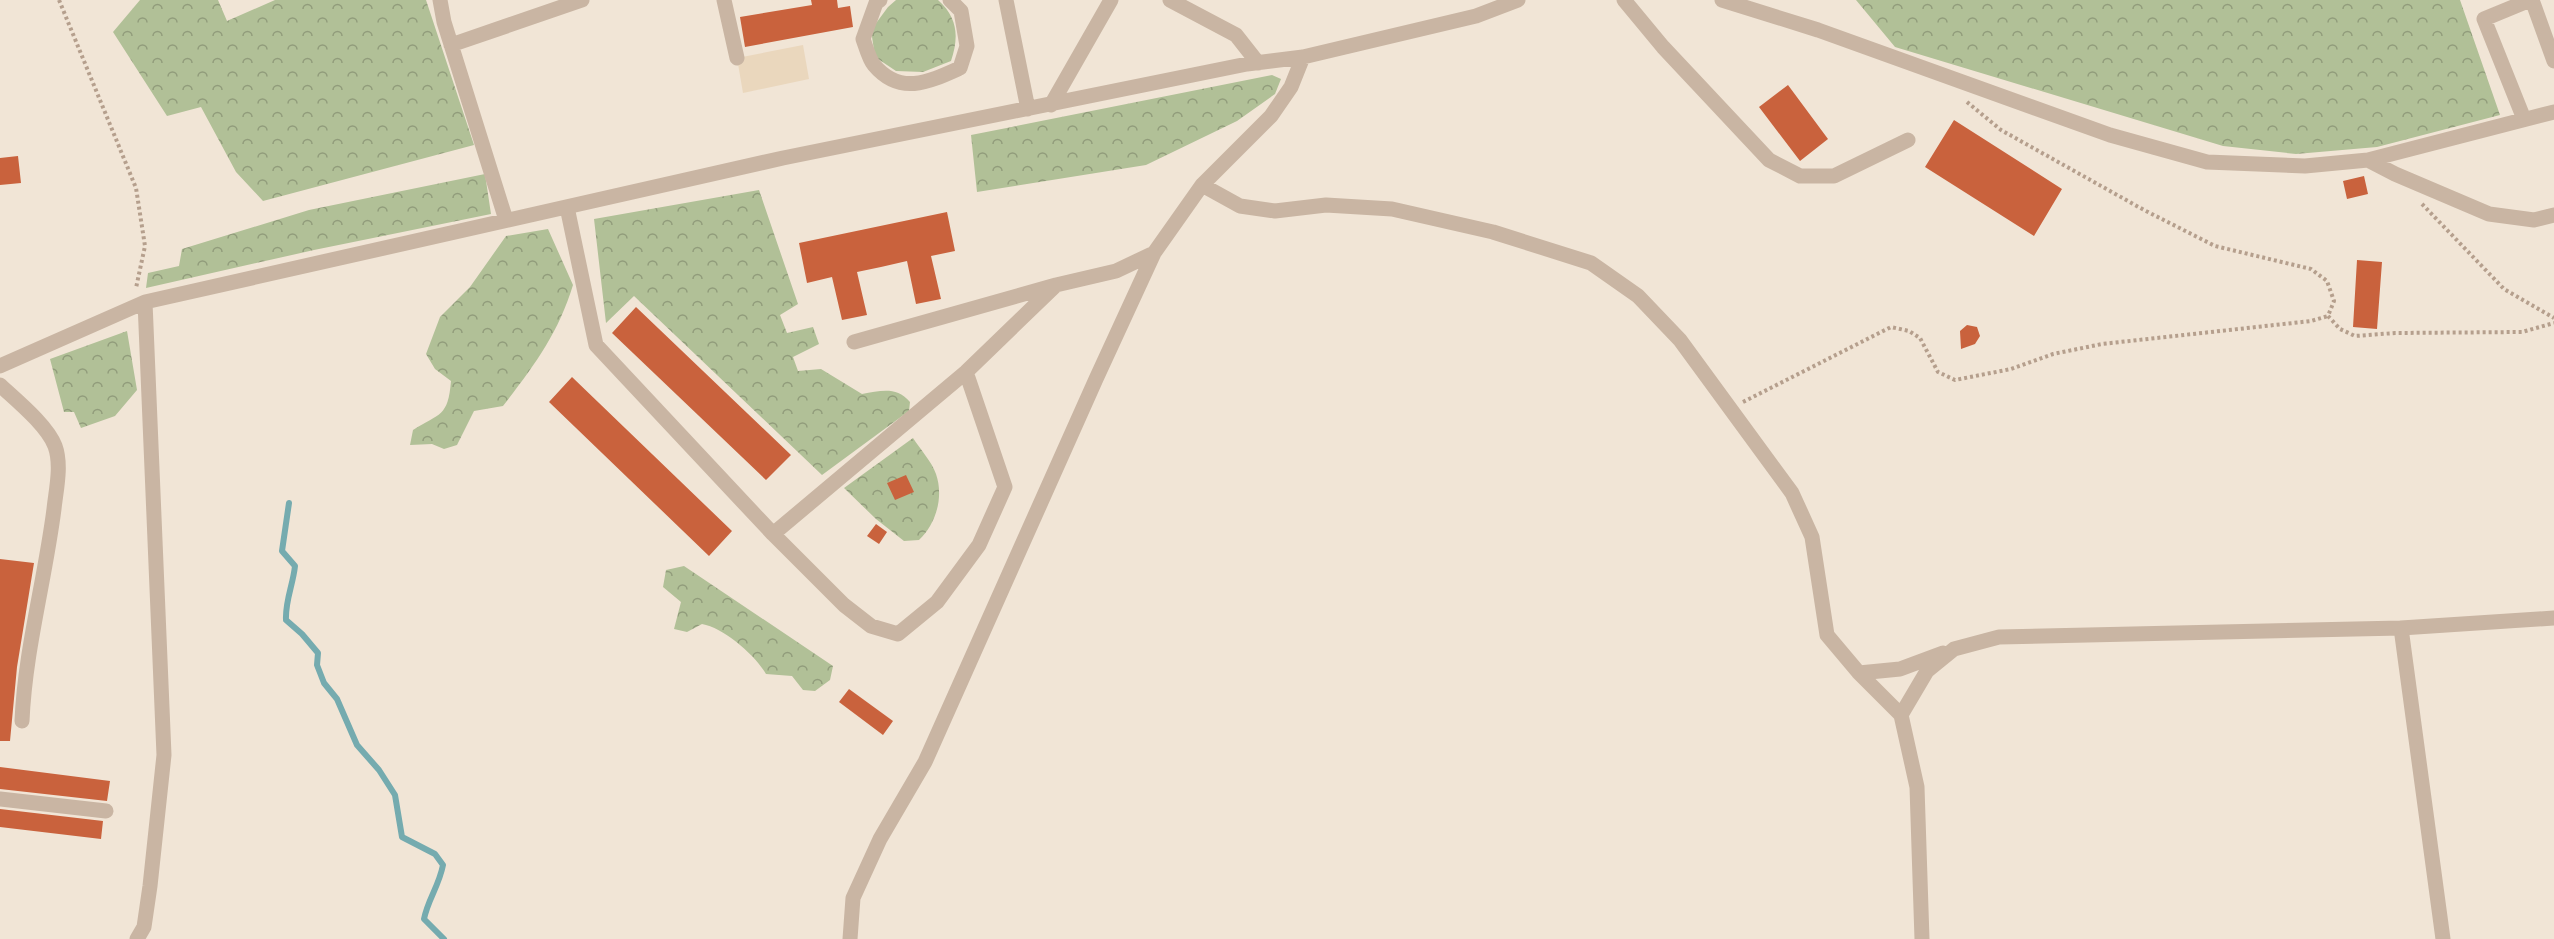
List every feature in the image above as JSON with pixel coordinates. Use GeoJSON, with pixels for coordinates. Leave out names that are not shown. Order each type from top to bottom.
{"type":"FeatureCollection","features":[{"type":"Feature","properties":{"kind":"lane"},"geometry":{"type":"LineString","coordinates":[[440,0],[451,45],[506,220]]}},
{"type":"Feature","properties":{"kind":"lane"},"geometry":{"type":"LineString","coordinates":[[451,45],[582,0]]}},
{"type":"Feature","properties":{"kind":"lane"},"geometry":{"type":"LineString","coordinates":[[724,0],[737,58]]}},
{"type":"Feature","properties":{"kind":"lane"},"geometry":{"type":"LineString","coordinates":[[880,0],[876,3],[863,39],[873,64],[896,83],[927,83],[960,68],[967,46],[961,11],[950,0]]}},
{"type":"Feature","properties":{"kind":"lane"},"geometry":{"type":"LineString","coordinates":[[1006,0],[1028,109]]}},
{"type":"Feature","properties":{"kind":"lane"},"geometry":{"type":"LineString","coordinates":[[1051,105],[1111,0]]}},
{"type":"Feature","properties":{"kind":"lane"},"geometry":{"type":"LineString","coordinates":[[1170,0],[1236,35],[1258,63]]}},
{"type":"Feature","properties":{"kind":"lane"},"geometry":{"type":"LineString","coordinates":[[0,366],[138,304],[783,158],[1258,63],[1303,57],[1476,16],[1518,0]]}},
{"type":"Feature","properties":{"kind":"lane"},"geometry":{"type":"LineString","coordinates":[[1624,0],[1663,47],[1768,160],[1800,176],[1834,176],[1908,140]]}},
{"type":"Feature","properties":{"kind":"lane"},"geometry":{"type":"LineString","coordinates":[[1722,0],[1818,30],[2110,135],[2207,162],[2305,166],[2368,160],[2554,112]]}},
{"type":"Feature","properties":{"kind":"lane"},"geometry":{"type":"LineString","coordinates":[[2524,119],[2484,19],[2531,0],[2554,61]]}},
{"type":"Feature","properties":{"kind":"lane"},"geometry":{"type":"LineString","coordinates":[[850,939],[853,898],[880,839],[925,762],[1154,253],[1202,185],[1271,116],[1291,87],[1303,57]]}},
{"type":"Feature","properties":{"kind":"lane"},"geometry":{"type":"LineString","coordinates":[[2368,160],[2489,214],[2534,220],[2554,215]]}},
{"type":"Feature","properties":{"kind":"lane"},"geometry":{"type":"LineString","coordinates":[[1202,185],[1240,206],[1275,211],[1326,205],[1392,209],[1493,232],[1591,263],[1638,296],[1680,340],[1792,493],[1812,537],[1827,635],[1859,673],[1901,716],[1917,787],[1923,939]]}},
{"type":"Feature","properties":{"kind":"lane"},"geometry":{"type":"LineString","coordinates":[[567,207],[596,345],[773,534],[844,605],[871,626],[898,633],[937,602],[979,545],[1005,487],[966,372]]}},
{"type":"Feature","properties":{"kind":"lane"},"geometry":{"type":"LineString","coordinates":[[854,342],[1056,285],[1116,271],[1154,253]]}},
{"type":"Feature","properties":{"kind":"lane"},"geometry":{"type":"LineString","coordinates":[[773,534],[966,372],[1056,285]]}},
{"type":"Feature","properties":{"kind":"lane"},"geometry":{"type":"LineString","coordinates":[[137,939],[144,927],[164,755],[138,304]]}},
{"type":"Feature","properties":{"kind":"lane"},"geometry":{"type":"LineString","coordinates":[[0,385],[32,414],[55,446],[58,473],[50,542],[23,689],[22,722]]}},
{"type":"Feature","properties":{"kind":"lane"},"geometry":{"type":"LineString","coordinates":[[1859,673],[1900,669],[1954,649],[1999,637],[2401,628],[2554,618]]}},
{"type":"Feature","properties":{"kind":"lane"},"geometry":{"type":"LineString","coordinates":[[2401,628],[2443,939]]}},
{"type":"Feature","properties":{"kind":"lane"},"geometry":{"type":"LineString","coordinates":[[1901,716],[1927,671],[1954,649]]}},
{"type":"Feature","properties":{"kind":"lane"},"geometry":{"type":"LineString","coordinates":[[0,799],[106,811]]}},
{"type":"Feature","properties":{"kind":"path"},"geometry":{"type":"LineString","coordinates":[[58,0],[136,188],[145,246],[138,304]]}},
{"type":"Feature","properties":{"kind":"path"},"geometry":{"type":"LineString","coordinates":[[1959,95],[2001,130],[2144,210],[2215,246],[2311,269],[2327,281],[2334,301],[2328,316]]}},
{"type":"Feature","properties":{"kind":"path"},"geometry":{"type":"LineString","coordinates":[[2417,198],[2453,239],[2504,290],[2554,318]]}},
{"type":"Feature","properties":{"kind":"path"},"geometry":{"type":"LineString","coordinates":[[2328,316],[2340,329],[2355,336],[2395,333],[2522,332],[2554,323]]}},
{"type":"Feature","properties":{"kind":"path"},"geometry":{"type":"LineString","coordinates":[[1729,409],[1891,327],[1909,331],[1920,338],[1938,372],[1955,380],[2000,372],[2053,354],[2102,344],[2311,321],[2328,316]]}},
{"type":"Feature","properties":{"kind":"green space"},"geometry":{"type":"Polygon","coordinates":[[[140,0],[218,0],[227,21],[275,0],[426,0],[474,145],[263,201],[236,172],[201,107],[167,116],[113,32],[140,0]]]}},
{"type":"Feature","properties":{"kind":"green space"},"geometry":{"type":"Polygon","coordinates":[[[896,0],[938,0],[945,7],[953,21],[956,36],[951,61],[923,72],[896,71],[875,57],[871,30],[896,0]]]}},
{"type":"Feature","properties":{"kind":"green space"},"geometry":{"type":"Polygon","coordinates":[[[1856,0],[2460,0],[2500,115],[2377,147],[2296,154],[2223,146],[1895,47],[1856,0]]]}},
{"type":"Feature","properties":{"kind":"green space"},"geometry":{"type":"Polygon","coordinates":[[[1272,75],[1281,79],[1275,94],[1237,121],[1146,165],[977,192],[971,135],[1272,75]]]}},
{"type":"Feature","properties":{"kind":"green space"},"geometry":{"type":"Polygon","coordinates":[[[485,174],[491,214],[314,250],[146,288],[148,273],[179,266],[182,249],[309,210],[485,174]]]}},
{"type":"Feature","properties":{"kind":"green space"},"geometry":{"type":"Polygon","coordinates":[[[759,190],[798,304],[780,315],[787,333],[813,327],[819,344],[793,357],[798,371],[821,369],[862,394],[894,392],[910,402],[909,411],[822,475],[634,296],[606,323],[594,219],[759,190]]]}},
{"type":"Feature","properties":{"kind":"green space"},"geometry":{"type":"Polygon","coordinates":[[[548,229],[573,285],[560,319],[544,349],[503,406],[474,411],[457,445],[444,449],[432,444],[410,445],[413,430],[441,413],[450,393],[451,381],[435,369],[426,354],[440,317],[470,287],[506,236],[548,229]]]}},
{"type":"Feature","properties":{"kind":"green space"},"geometry":{"type":"Polygon","coordinates":[[[127,331],[137,390],[115,416],[81,428],[74,412],[64,412],[50,359],[127,331]]]}},
{"type":"Feature","properties":{"kind":"green space"},"geometry":{"type":"Polygon","coordinates":[[[913,438],[934,469],[939,501],[934,518],[925,534],[919,540],[904,541],[876,519],[844,488],[913,438]]]}},
{"type":"Feature","properties":{"kind":"green space"},"geometry":{"type":"Polygon","coordinates":[[[684,566],[833,666],[830,680],[815,691],[803,690],[792,676],[766,674],[747,651],[720,631],[702,624],[687,632],[674,629],[681,602],[663,587],[666,570],[684,566]]]}},
{"type":"Feature","properties":{"kind":"shaded area"},"geometry":{"type":"Polygon","coordinates":[[[803,45],[809,79],[743,93],[737,58],[803,45]]]}},
{"type":"Feature","properties":{"kind":"building"},"geometry":{"type":"Polygon","coordinates":[[[811,0],[837,0],[838,8],[850,6],[853,27],[745,47],[740,17],[812,5],[811,0]]]}},
{"type":"Feature","properties":{"kind":"building"},"geometry":{"type":"Polygon","coordinates":[[[1788,85],[1828,139],[1800,161],[1759,107],[1788,85]]]}},
{"type":"Feature","properties":{"kind":"building"},"geometry":{"type":"Polygon","coordinates":[[[1954,120],[2062,189],[2034,236],[1925,167],[1954,120]]]}},
{"type":"Feature","properties":{"kind":"building"},"geometry":{"type":"Polygon","coordinates":[[[18,156],[21,183],[0,185],[0,158],[18,156]]]}},
{"type":"Feature","properties":{"kind":"building"},"geometry":{"type":"Polygon","coordinates":[[[2364,176],[2368,194],[2347,199],[2343,181],[2364,176]]]}},
{"type":"Feature","properties":{"kind":"building"},"geometry":{"type":"Polygon","coordinates":[[[947,212],[955,251],[931,256],[941,299],[916,304],[907,261],[857,272],[867,315],[842,320],[832,277],[807,283],[799,243],[947,212]]]}},
{"type":"Feature","properties":{"kind":"building"},"geometry":{"type":"Polygon","coordinates":[[[2357,260],[2382,262],[2377,329],[2353,327],[2357,260]]]}},
{"type":"Feature","properties":{"kind":"building"},"geometry":{"type":"Polygon","coordinates":[[[636,307],[791,455],[766,480],[612,333],[636,307]]]}},
{"type":"Feature","properties":{"kind":"building"},"geometry":{"type":"Polygon","coordinates":[[[1967,325],[1977,327],[1980,336],[1975,344],[1961,349],[1960,331],[1967,325]]]}},
{"type":"Feature","properties":{"kind":"building"},"geometry":{"type":"Polygon","coordinates":[[[572,377],[732,531],[709,556],[549,402],[572,377]]]}},
{"type":"Feature","properties":{"kind":"building"},"geometry":{"type":"Polygon","coordinates":[[[906,475],[914,492],[895,500],[887,483],[906,475]]]}},
{"type":"Feature","properties":{"kind":"building"},"geometry":{"type":"Polygon","coordinates":[[[876,524],[887,532],[879,544],[867,536],[876,524]]]}},
{"type":"Feature","properties":{"kind":"building"},"geometry":{"type":"Polygon","coordinates":[[[0,559],[34,563],[17,667],[10,741],[0,741],[0,559]]]}},
{"type":"Feature","properties":{"kind":"building"},"geometry":{"type":"Polygon","coordinates":[[[849,689],[893,721],[883,735],[839,702],[849,689]]]}},
{"type":"Feature","properties":{"kind":"building"},"geometry":{"type":"Polygon","coordinates":[[[0,767],[110,781],[107,801],[0,789],[0,767]]]}},
{"type":"Feature","properties":{"kind":"building"},"geometry":{"type":"Polygon","coordinates":[[[0,809],[103,821],[101,839],[0,827],[0,809]]]}},
{"type":"Feature","properties":{"kind":"waterway"},"geometry":{"type":"LineString","coordinates":[[289,503],[282,551],[295,566],[286,620],[318,653],[317,665],[324,683],[337,699],[357,745],[379,770],[395,795],[402,837],[435,854],[443,865],[424,919],[444,939]]}}]}
